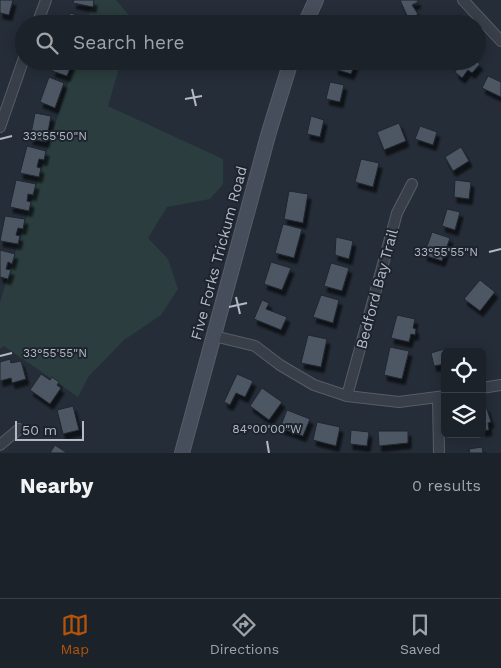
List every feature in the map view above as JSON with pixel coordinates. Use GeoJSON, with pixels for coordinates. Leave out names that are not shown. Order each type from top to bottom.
{"type":"FeatureCollection","features":[{"type":"Feature","properties":{"kind":"main road"},"geometry":{"type":"LineString","coordinates":[[309,15],[316,0]]}},
{"type":"Feature","properties":{"kind":"main road","name":"Five Forks Trickum Road"},"geometry":{"type":"LineString","coordinates":[[182,453],[266,141],[288,70]]}},
{"type":"Feature","properties":{"kind":"street"},"geometry":{"type":"LineString","coordinates":[[40,15],[46,0]]}},
{"type":"Feature","properties":{"kind":"street"},"geometry":{"type":"LineString","coordinates":[[463,0],[477,15]]}},
{"type":"Feature","properties":{"kind":"street"},"geometry":{"type":"LineString","coordinates":[[486,25],[501,41]]}},
{"type":"Feature","properties":{"kind":"street"},"geometry":{"type":"LineString","coordinates":[[0,127],[20,70]]}},
{"type":"Feature","properties":{"kind":"street","name":"Bedford Bay Trail"},"geometry":{"type":"LineString","coordinates":[[347,396],[397,213],[412,184]]}},
{"type":"Feature","properties":{"kind":"street"},"geometry":{"type":"LineString","coordinates":[[214,336],[255,346],[280,365],[314,385],[347,396],[399,402],[441,397],[440,453]]}},
{"type":"Feature","properties":{"kind":"street"},"geometry":{"type":"LineString","coordinates":[[486,387],[501,385]]}},
{"type":"Feature","properties":{"kind":"street"},"geometry":{"type":"LineString","coordinates":[[0,445],[19,428]]}},
{"type":"Feature","properties":{"kind":"shaded area"},"geometry":{"type":"Polygon","coordinates":[[[94,0],[116,0],[129,15],[89,15],[94,0]]]}},
{"type":"Feature","properties":{"kind":"shaded area"},"geometry":{"type":"Polygon","coordinates":[[[72,70],[118,70],[108,106],[223,159],[223,184],[210,199],[167,207],[148,238],[168,259],[178,289],[161,315],[124,340],[89,376],[78,397],[4,346],[0,349],[0,302],[72,70]]]}},
{"type":"Feature","properties":{"kind":"building"},"geometry":{"type":"Polygon","coordinates":[[[0,0],[13,0],[9,15],[0,13],[0,0]]]}},
{"type":"Feature","properties":{"kind":"building"},"geometry":{"type":"Polygon","coordinates":[[[74,0],[94,0],[93,7],[73,3],[74,0]]]}},
{"type":"Feature","properties":{"kind":"building"},"geometry":{"type":"Polygon","coordinates":[[[400,0],[417,0],[418,2],[412,5],[418,14],[407,15],[400,0]]]}},
{"type":"Feature","properties":{"kind":"building"},"geometry":{"type":"Polygon","coordinates":[[[52,70],[69,70],[67,76],[52,70]]]}},
{"type":"Feature","properties":{"kind":"building"},"geometry":{"type":"Polygon","coordinates":[[[338,70],[353,70],[351,74],[338,70]]]}},
{"type":"Feature","properties":{"kind":"building"},"geometry":{"type":"Polygon","coordinates":[[[456,70],[468,70],[462,78],[455,72],[456,70]]]}},
{"type":"Feature","properties":{"kind":"building"},"geometry":{"type":"Polygon","coordinates":[[[488,76],[501,82],[501,97],[482,88],[488,76]]]}},
{"type":"Feature","properties":{"kind":"building"},"geometry":{"type":"Polygon","coordinates":[[[49,77],[64,83],[55,108],[40,102],[49,77]]]}},
{"type":"Feature","properties":{"kind":"building"},"geometry":{"type":"Polygon","coordinates":[[[330,82],[344,85],[340,102],[326,99],[330,82]]]}},
{"type":"Feature","properties":{"kind":"building"},"geometry":{"type":"Polygon","coordinates":[[[35,113],[51,116],[46,142],[30,139],[35,113]]]}},
{"type":"Feature","properties":{"kind":"building"},"geometry":{"type":"Polygon","coordinates":[[[311,116],[324,120],[320,137],[307,134],[311,116]]]}},
{"type":"Feature","properties":{"kind":"building"},"geometry":{"type":"Polygon","coordinates":[[[399,123],[406,141],[384,150],[377,132],[399,123]]]}},
{"type":"Feature","properties":{"kind":"building"},"geometry":{"type":"Polygon","coordinates":[[[420,126],[437,132],[433,145],[415,139],[420,126]]]}},
{"type":"Feature","properties":{"kind":"building"},"geometry":{"type":"Polygon","coordinates":[[[27,146],[46,151],[44,160],[39,159],[37,167],[41,168],[39,177],[20,173],[27,146]]]}},
{"type":"Feature","properties":{"kind":"building"},"geometry":{"type":"Polygon","coordinates":[[[461,147],[469,161],[453,171],[445,157],[461,147]]]}},
{"type":"Feature","properties":{"kind":"building"},"geometry":{"type":"Polygon","coordinates":[[[361,159],[379,163],[373,187],[355,182],[361,159]]]}},
{"type":"Feature","properties":{"kind":"building"},"geometry":{"type":"Polygon","coordinates":[[[16,180],[36,184],[33,195],[28,194],[27,201],[31,202],[29,211],[10,207],[16,180]]]}},
{"type":"Feature","properties":{"kind":"building"},"geometry":{"type":"Polygon","coordinates":[[[455,180],[471,182],[469,199],[454,197],[455,180]]]}},
{"type":"Feature","properties":{"kind":"building"},"geometry":{"type":"Polygon","coordinates":[[[289,191],[308,194],[303,223],[284,219],[289,191]]]}},
{"type":"Feature","properties":{"kind":"building"},"geometry":{"type":"Polygon","coordinates":[[[447,209],[460,212],[455,230],[442,226],[447,209]]]}},
{"type":"Feature","properties":{"kind":"building"},"geometry":{"type":"Polygon","coordinates":[[[5,216],[25,219],[23,229],[18,228],[16,235],[20,236],[18,244],[0,241],[5,216]]]}},
{"type":"Feature","properties":{"kind":"building"},"geometry":{"type":"Polygon","coordinates":[[[283,224],[302,229],[294,258],[275,253],[283,224]]]}},
{"type":"Feature","properties":{"kind":"building"},"geometry":{"type":"Polygon","coordinates":[[[432,232],[450,238],[442,261],[424,255],[432,232]]]}},
{"type":"Feature","properties":{"kind":"building"},"geometry":{"type":"Polygon","coordinates":[[[336,237],[353,241],[349,259],[335,255],[336,237]]]}},
{"type":"Feature","properties":{"kind":"building"},"geometry":{"type":"Polygon","coordinates":[[[0,250],[15,254],[12,264],[8,262],[6,269],[11,270],[8,279],[0,277],[0,250]]]}},
{"type":"Feature","properties":{"kind":"building"},"geometry":{"type":"Polygon","coordinates":[[[271,262],[291,268],[282,290],[264,284],[271,262]]]}},
{"type":"Feature","properties":{"kind":"building"},"geometry":{"type":"Polygon","coordinates":[[[331,263],[349,268],[342,291],[324,286],[331,263]]]}},
{"type":"Feature","properties":{"kind":"building"},"geometry":{"type":"Polygon","coordinates":[[[480,280],[495,292],[480,311],[464,299],[480,280]]]}},
{"type":"Feature","properties":{"kind":"building"},"geometry":{"type":"Polygon","coordinates":[[[321,295],[339,300],[333,323],[313,317],[321,295]]]}},
{"type":"Feature","properties":{"kind":"building"},"geometry":{"type":"Polygon","coordinates":[[[262,300],[269,303],[266,309],[287,317],[281,330],[254,319],[262,300]]]}},
{"type":"Feature","properties":{"kind":"building"},"geometry":{"type":"Polygon","coordinates":[[[397,315],[415,319],[413,328],[416,329],[415,335],[411,334],[409,342],[391,338],[397,315]]]}},
{"type":"Feature","properties":{"kind":"building"},"geometry":{"type":"Polygon","coordinates":[[[308,335],[327,339],[321,367],[301,363],[308,335]]]}},
{"type":"Feature","properties":{"kind":"building"},"geometry":{"type":"Polygon","coordinates":[[[390,347],[409,351],[402,379],[384,375],[390,347]]]}},
{"type":"Feature","properties":{"kind":"building"},"geometry":{"type":"Polygon","coordinates":[[[441,350],[441,365],[434,366],[431,353],[441,350]]]}},
{"type":"Feature","properties":{"kind":"building"},"geometry":{"type":"Polygon","coordinates":[[[10,359],[11,363],[21,361],[26,379],[12,383],[11,378],[0,381],[0,362],[10,359]]]}},
{"type":"Feature","properties":{"kind":"building"},"geometry":{"type":"Polygon","coordinates":[[[41,374],[50,380],[52,377],[59,382],[57,385],[61,388],[50,404],[30,390],[41,374]]]}},
{"type":"Feature","properties":{"kind":"building"},"geometry":{"type":"Polygon","coordinates":[[[237,374],[253,381],[245,397],[236,393],[230,405],[224,402],[237,374]]]}},
{"type":"Feature","properties":{"kind":"building"},"geometry":{"type":"Polygon","coordinates":[[[262,388],[282,402],[269,420],[250,406],[262,388]]]}},
{"type":"Feature","properties":{"kind":"building"},"geometry":{"type":"Polygon","coordinates":[[[73,406],[79,430],[63,434],[57,410],[73,406]]]}},
{"type":"Feature","properties":{"kind":"building"},"geometry":{"type":"Polygon","coordinates":[[[486,406],[491,422],[488,423],[489,430],[486,430],[486,406]]]}},
{"type":"Feature","properties":{"kind":"building"},"geometry":{"type":"Polygon","coordinates":[[[287,410],[310,419],[303,436],[280,428],[287,410]]]}},
{"type":"Feature","properties":{"kind":"building"},"geometry":{"type":"Polygon","coordinates":[[[317,422],[340,427],[336,446],[313,440],[317,422]]]}},
{"type":"Feature","properties":{"kind":"building"},"geometry":{"type":"Polygon","coordinates":[[[351,430],[369,432],[367,446],[350,444],[351,430]]]}},
{"type":"Feature","properties":{"kind":"building"},"geometry":{"type":"Polygon","coordinates":[[[378,431],[408,431],[408,443],[379,446],[378,431]]]}},
{"type":"Feature","properties":{"kind":"building"},"geometry":{"type":"Polygon","coordinates":[[[55,445],[67,453],[50,453],[55,445]]]}},
{"type":"Feature","properties":{"kind":"building"},"geometry":{"type":"Polygon","coordinates":[[[482,447],[483,453],[470,453],[469,449],[482,447]]]}}]}
